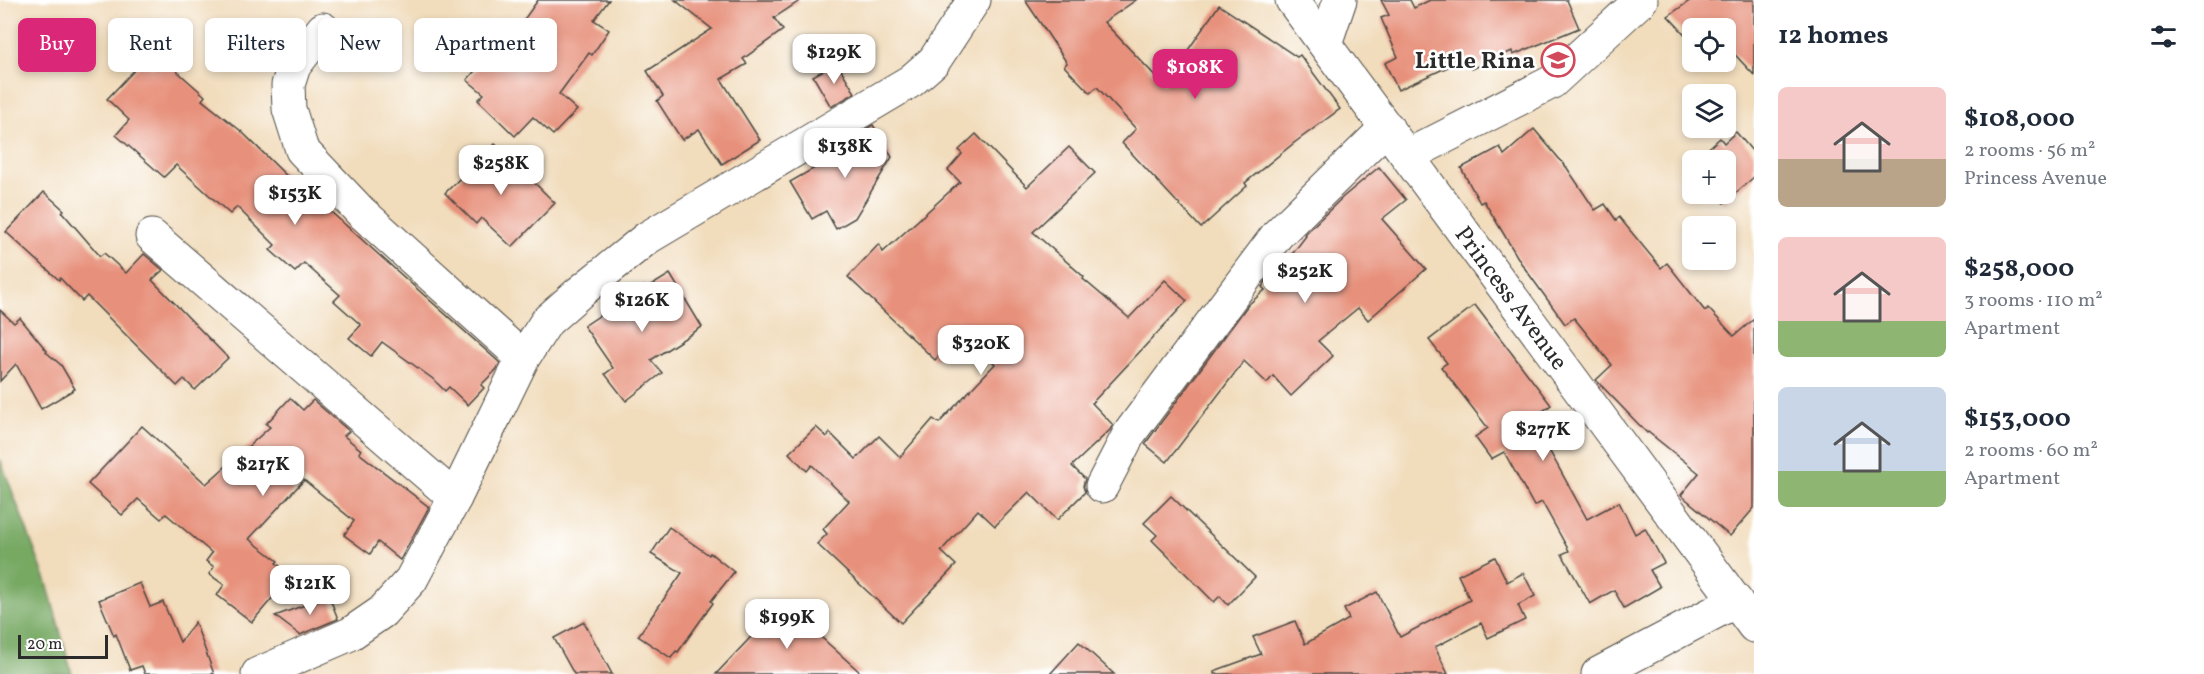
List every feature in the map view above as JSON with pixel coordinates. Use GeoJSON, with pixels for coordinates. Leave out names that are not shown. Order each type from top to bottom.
{"type":"FeatureCollection","features":[{"type":"Feature","properties":{"kind":"street"},"geometry":{"type":"LineString","coordinates":[[258,674],[350,634],[382,612],[411,580],[455,498],[523,357],[547,321],[580,291],[647,238],[911,81],[934,61],[974,0]]}},
{"type":"Feature","properties":{"kind":"street","name":"Princess Avenue"},"geometry":{"type":"LineString","coordinates":[[1292,0],[1745,614]]}},
{"type":"Feature","properties":{"kind":"street"},"geometry":{"type":"LineString","coordinates":[[1325,44],[1340,0]]}},
{"type":"Feature","properties":{"kind":"street"},"geometry":{"type":"LineString","coordinates":[[1409,156],[1552,82],[1641,0]]}},
{"type":"Feature","properties":{"kind":"street"},"geometry":{"type":"LineString","coordinates":[[318,35],[294,66],[288,84],[289,109],[302,150],[361,212],[523,357]]}},
{"type":"Feature","properties":{"kind":"street"},"geometry":{"type":"LineString","coordinates":[[1102,486],[1130,434],[1277,235],[1387,127]]}},
{"type":"Feature","properties":{"kind":"street"},"geometry":{"type":"LineString","coordinates":[[153,236],[455,498]]}},
{"type":"Feature","properties":{"kind":"street"},"geometry":{"type":"LineString","coordinates":[[1598,674],[1745,614]]}},
{"type":"Feature","properties":{"kind":"green space"},"geometry":{"type":"Polygon","coordinates":[[[0,459],[47,583],[72,674],[0,674],[0,459]]]}},
{"type":"Feature","properties":{"kind":"building"},"geometry":{"type":"Polygon","coordinates":[[[538,0],[609,0],[594,20],[609,30],[592,55],[589,53],[559,94],[577,110],[553,135],[533,117],[515,136],[478,100],[484,94],[467,80],[474,72],[557,72],[557,18],[525,18],[538,0]]]}},
{"type":"Feature","properties":{"kind":"building"},"geometry":{"type":"Polygon","coordinates":[[[675,0],[801,0],[774,18],[783,30],[743,59],[747,64],[721,79],[760,140],[722,164],[699,129],[682,140],[657,101],[663,96],[647,71],[712,29],[675,0]]]}},
{"type":"Feature","properties":{"kind":"building"},"geometry":{"type":"Polygon","coordinates":[[[1025,0],[1136,0],[1104,22],[1164,85],[1219,5],[1297,57],[1300,55],[1340,109],[1245,183],[1247,186],[1201,228],[1122,143],[1136,129],[1097,87],[1090,93],[1064,66],[1067,63],[1025,0]]]}},
{"type":"Feature","properties":{"kind":"building"},"geometry":{"type":"Polygon","coordinates":[[[1381,0],[1410,0],[1414,8],[1430,0],[1567,0],[1579,28],[1513,55],[1512,51],[1472,69],[1467,58],[1398,90],[1385,63],[1398,57],[1381,18],[1389,15],[1381,0]]]}},
{"type":"Feature","properties":{"kind":"building"},"geometry":{"type":"Polygon","coordinates":[[[1691,0],[1754,0],[1754,75],[1736,56],[1736,18],[1682,18],[1682,31],[1668,16],[1691,0]]]}},
{"type":"Feature","properties":{"kind":"building"},"geometry":{"type":"Polygon","coordinates":[[[837,63],[855,93],[831,107],[813,76],[837,63]]]}},
{"type":"Feature","properties":{"kind":"building"},"geometry":{"type":"Polygon","coordinates":[[[133,72],[178,72],[205,96],[202,100],[241,131],[309,198],[312,195],[500,363],[481,385],[484,388],[468,405],[449,387],[445,391],[433,379],[382,342],[371,356],[349,338],[361,325],[334,301],[340,295],[304,263],[295,272],[270,250],[275,245],[237,207],[230,214],[176,165],[164,177],[116,135],[129,120],[107,99],[133,72]]]}},
{"type":"Feature","properties":{"kind":"building"},"geometry":{"type":"Polygon","coordinates":[[[873,125],[892,157],[855,218],[836,229],[826,211],[812,219],[790,182],[853,146],[849,139],[873,125]]]}},
{"type":"Feature","properties":{"kind":"building"},"geometry":{"type":"Polygon","coordinates":[[[1534,129],[1567,168],[1595,210],[1605,204],[1616,220],[1619,217],[1661,268],[1667,263],[1705,311],[1708,308],[1734,336],[1754,319],[1754,508],[1730,536],[1681,495],[1699,473],[1647,433],[1596,380],[1612,365],[1574,318],[1565,324],[1521,263],[1484,201],[1480,203],[1461,168],[1500,147],[1504,155],[1534,129]]]}},
{"type":"Feature","properties":{"kind":"building"},"geometry":{"type":"Polygon","coordinates":[[[1736,132],[1754,153],[1754,177],[1736,193],[1736,150],[1706,150],[1720,138],[1724,143],[1729,138],[1736,138],[1736,132]]]}},
{"type":"Feature","properties":{"kind":"building"},"geometry":{"type":"Polygon","coordinates":[[[976,134],[1027,187],[1069,147],[1095,173],[1033,232],[1129,318],[1165,280],[1187,301],[1092,403],[1113,425],[1072,466],[1085,479],[1083,486],[1085,492],[1057,520],[1029,492],[995,526],[978,510],[941,551],[956,565],[901,623],[817,544],[827,534],[823,529],[849,501],[812,465],[807,471],[789,453],[816,427],[827,437],[830,433],[856,459],[879,436],[900,457],[933,419],[939,423],[995,364],[963,331],[935,360],[848,277],[879,244],[883,252],[960,182],[948,170],[962,154],[959,150],[976,134]]]}},
{"type":"Feature","properties":{"kind":"building"},"geometry":{"type":"Polygon","coordinates":[[[495,144],[555,203],[512,247],[481,218],[476,224],[445,193],[495,144]]]}},
{"type":"Feature","properties":{"kind":"building"},"geometry":{"type":"Polygon","coordinates":[[[1379,167],[1406,200],[1382,219],[1426,269],[1368,320],[1358,308],[1318,341],[1333,356],[1291,396],[1273,376],[1267,383],[1244,361],[1167,462],[1145,444],[1248,305],[1265,290],[1262,287],[1272,273],[1293,253],[1306,236],[1305,234],[1343,197],[1379,167]]]}},
{"type":"Feature","properties":{"kind":"building"},"geometry":{"type":"Polygon","coordinates":[[[44,192],[64,210],[62,212],[100,256],[104,253],[126,273],[144,254],[163,270],[152,280],[228,358],[195,390],[184,379],[177,386],[87,296],[82,301],[60,278],[59,280],[6,232],[44,192]]]}},
{"type":"Feature","properties":{"kind":"building"},"geometry":{"type":"Polygon","coordinates":[[[670,274],[702,327],[651,360],[662,373],[626,401],[605,374],[613,368],[584,326],[644,286],[646,289],[670,274]]]}},
{"type":"Feature","properties":{"kind":"building"},"geometry":{"type":"Polygon","coordinates":[[[1475,305],[1551,405],[1532,419],[1587,519],[1619,502],[1635,534],[1645,528],[1664,563],[1650,570],[1660,587],[1624,608],[1614,590],[1590,604],[1562,554],[1569,551],[1542,502],[1534,506],[1504,452],[1491,459],[1475,437],[1488,428],[1441,367],[1447,363],[1429,340],[1475,305]]]}},
{"type":"Feature","properties":{"kind":"building"},"geometry":{"type":"Polygon","coordinates":[[[0,310],[14,323],[20,318],[46,352],[61,365],[75,389],[41,409],[16,364],[0,381],[0,310]]]}},
{"type":"Feature","properties":{"kind":"building"},"geometry":{"type":"Polygon","coordinates":[[[290,398],[303,410],[313,400],[349,431],[344,436],[361,450],[359,453],[429,507],[400,560],[378,542],[370,554],[344,535],[354,521],[304,480],[249,539],[292,575],[252,622],[217,595],[224,585],[209,574],[214,567],[206,561],[212,553],[166,514],[161,519],[138,499],[122,515],[88,484],[142,426],[206,484],[270,427],[266,424],[290,398]]]}},
{"type":"Feature","properties":{"kind":"building"},"geometry":{"type":"Polygon","coordinates":[[[1171,496],[1255,577],[1228,605],[1220,596],[1214,602],[1152,540],[1157,535],[1144,523],[1171,496]]]}},
{"type":"Feature","properties":{"kind":"building"},"geometry":{"type":"Polygon","coordinates":[[[669,527],[709,555],[710,553],[734,572],[711,601],[713,603],[678,652],[676,651],[671,658],[638,636],[682,573],[651,554],[669,527]]]}},
{"type":"Feature","properties":{"kind":"building"},"geometry":{"type":"Polygon","coordinates":[[[1495,557],[1507,582],[1523,573],[1535,596],[1518,605],[1525,620],[1488,638],[1481,623],[1435,647],[1448,674],[1214,674],[1214,671],[1261,654],[1253,637],[1295,621],[1305,644],[1349,619],[1344,609],[1377,592],[1400,637],[1470,600],[1458,575],[1495,557]]]}},
{"type":"Feature","properties":{"kind":"building"},"geometry":{"type":"Polygon","coordinates":[[[140,583],[150,607],[163,602],[180,642],[195,622],[214,674],[145,674],[142,666],[130,670],[99,600],[140,583]]]}},
{"type":"Feature","properties":{"kind":"building"},"geometry":{"type":"Polygon","coordinates":[[[329,596],[338,619],[300,635],[275,616],[329,596]]]}},
{"type":"Feature","properties":{"kind":"building"},"geometry":{"type":"Polygon","coordinates":[[[783,603],[822,638],[862,674],[716,674],[783,603]]]}},
{"type":"Feature","properties":{"kind":"building"},"geometry":{"type":"Polygon","coordinates":[[[584,622],[612,674],[574,674],[554,638],[584,622]]]}},
{"type":"Feature","properties":{"kind":"building"},"geometry":{"type":"Polygon","coordinates":[[[1079,642],[1114,674],[1050,674],[1079,642]]]}},
{"type":"Feature","properties":{"kind":"place","name":"Little Rina"},"geometry":{"type":"Point","coordinates":[1558,60]}}]}
